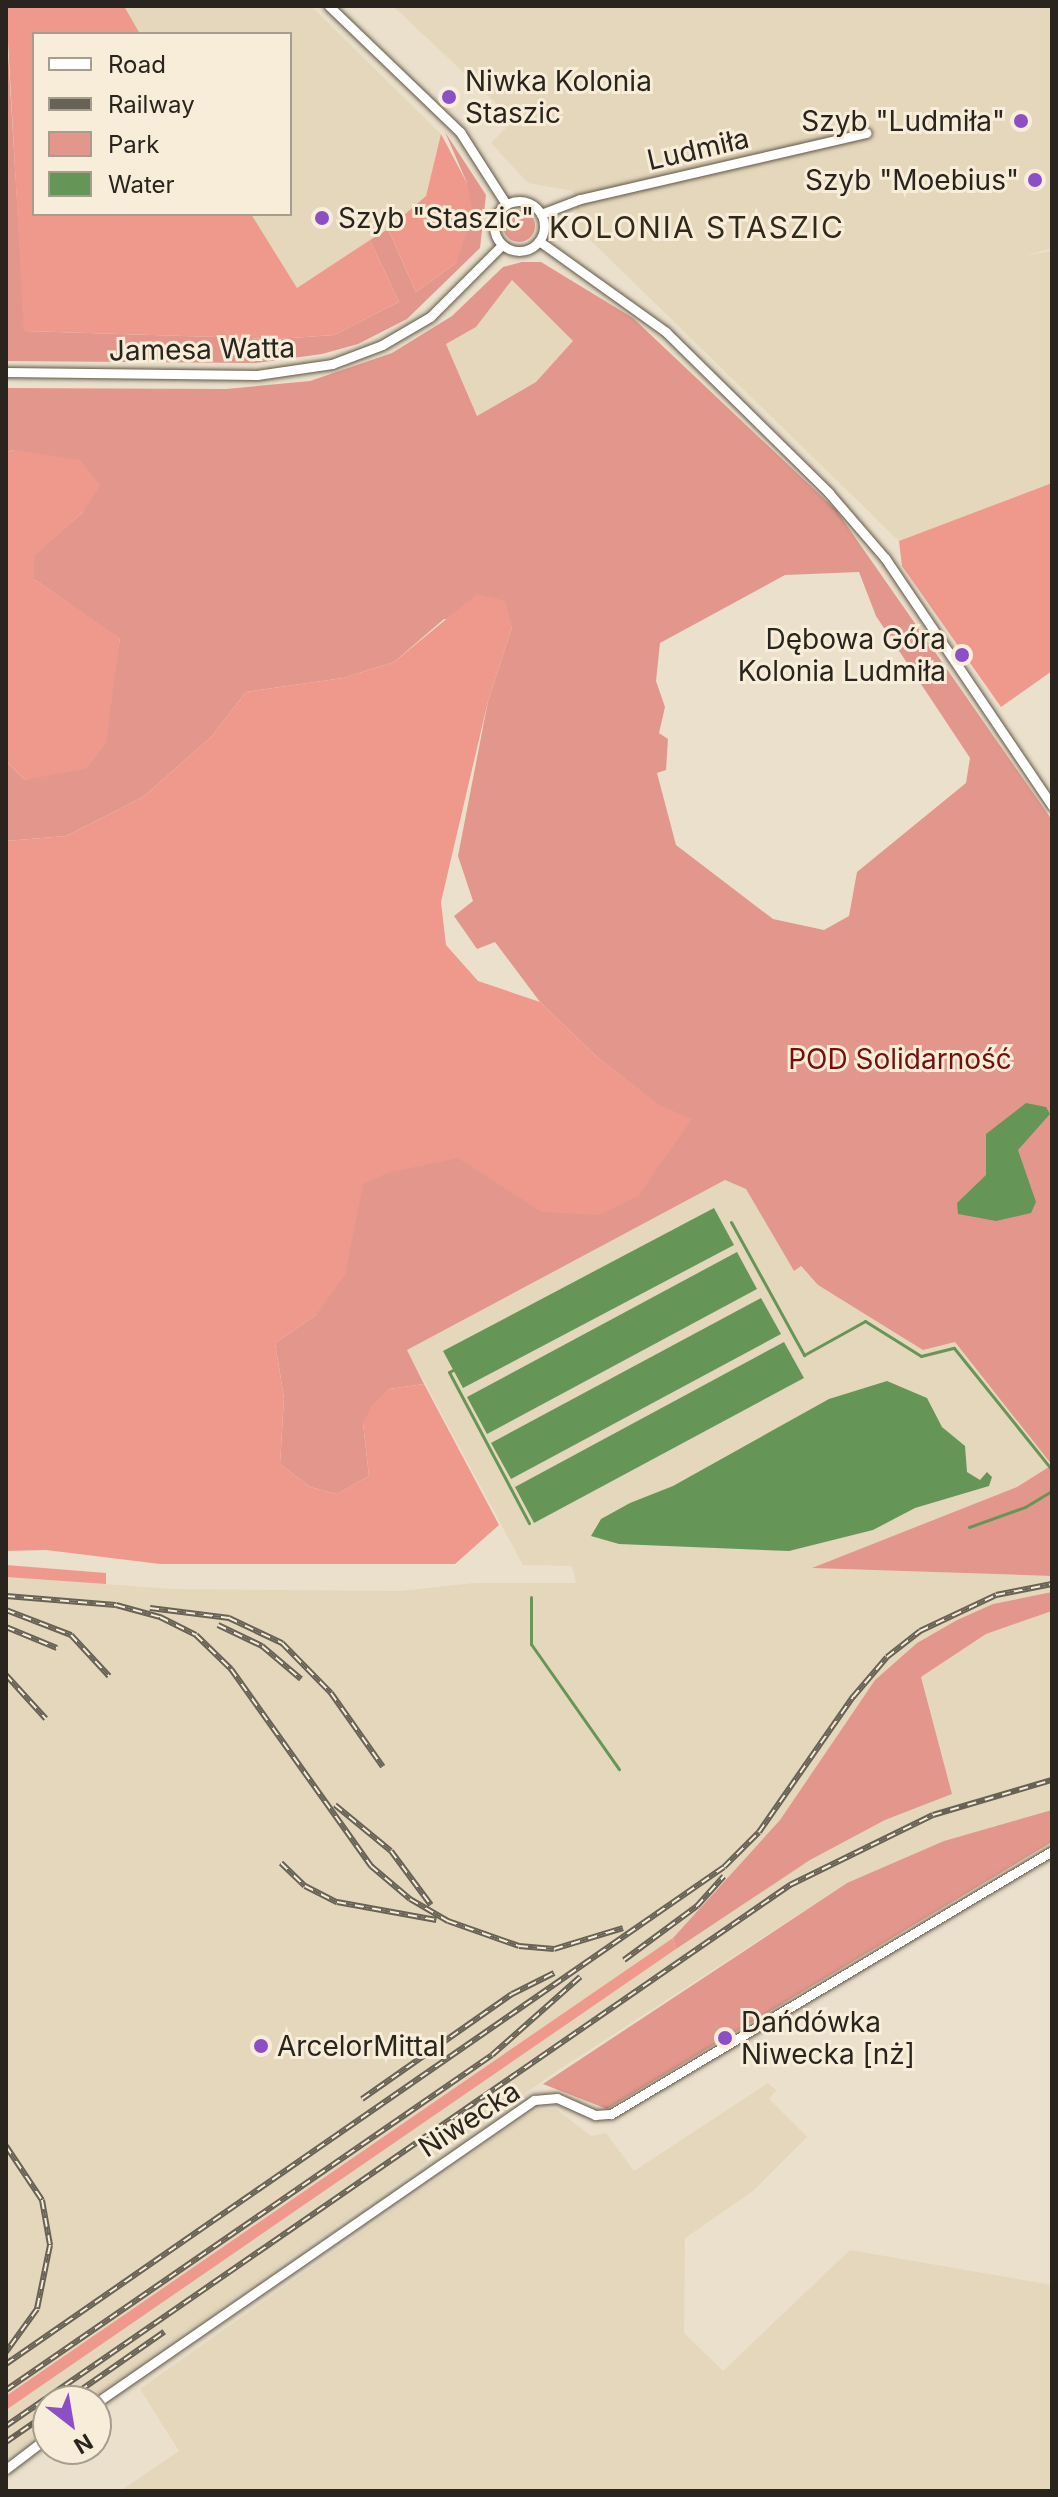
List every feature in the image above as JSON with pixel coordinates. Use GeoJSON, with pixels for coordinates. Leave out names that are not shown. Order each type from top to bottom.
{"type":"FeatureCollection","features":[{"type":"Feature","properties":{"kind":"street"},"geometry":{"type":"LineString","coordinates":[[329,6],[471,144],[506,204]]}},
{"type":"Feature","properties":{"kind":"street","name":"Ludmiła"},"geometry":{"type":"LineString","coordinates":[[541,214],[580,199],[867,133]]}},
{"type":"Feature","properties":{"kind":"street"},"geometry":{"type":"LineString","coordinates":[[506,204],[530,203],[541,214],[539,241]]}},
{"type":"Feature","properties":{"kind":"street"},"geometry":{"type":"LineString","coordinates":[[506,204],[493,228],[502,245],[525,250],[539,241]]}},
{"type":"Feature","properties":{"kind":"street"},"geometry":{"type":"LineString","coordinates":[[539,241],[666,332],[829,493],[885,558],[1052,806]]}},
{"type":"Feature","properties":{"kind":"street","name":"Jamesa Watta"},"geometry":{"type":"LineString","coordinates":[[6,372],[257,375],[332,364],[382,345],[430,317],[502,245]]}},
{"type":"Feature","properties":{"kind":"street","name":"Niwecka"},"geometry":{"type":"LineString","coordinates":[[112,2392],[534,2100],[557,2098],[595,2115],[611,2114],[1052,1851]]}},
{"type":"Feature","properties":{"kind":"street"},"geometry":{"type":"LineString","coordinates":[[6,2469],[32,2449]]}},
{"type":"Feature","properties":{"kind":"shaded area"},"geometry":{"type":"Polygon","coordinates":[[[6,6],[124,6],[139,32],[32,32],[32,216],[252,216],[297,288],[370,240],[399,302],[334,335],[277,339],[24,331],[6,6]]]}},
{"type":"Feature","properties":{"kind":"shaded area"},"geometry":{"type":"Polygon","coordinates":[[[124,6],[311,6],[441,134],[426,196],[400,221],[297,288],[252,216],[292,216],[292,32],[139,32],[124,6]]]}},
{"type":"Feature","properties":{"kind":"shaded area"},"geometry":{"type":"Polygon","coordinates":[[[393,6],[1052,6],[1052,248],[1025,256],[1052,251],[1052,483],[899,541],[580,230],[573,191],[528,183],[491,143],[514,120],[393,6]]]}},
{"type":"Feature","properties":{"kind":"shaded area"},"geometry":{"type":"Polygon","coordinates":[[[441,134],[467,183],[473,215],[456,263],[416,292],[388,229],[426,196],[441,134]]]}},
{"type":"Feature","properties":{"kind":"shaded area"},"geometry":{"type":"Polygon","coordinates":[[[512,280],[574,341],[536,382],[477,416],[446,344],[476,327],[512,280]]]}},
{"type":"Feature","properties":{"kind":"shaded area"},"geometry":{"type":"Polygon","coordinates":[[[14,450],[80,460],[100,485],[83,512],[34,556],[34,579],[120,638],[106,743],[87,768],[25,780],[6,761],[6,452],[14,450]]]}},
{"type":"Feature","properties":{"kind":"shaded area"},"geometry":{"type":"Polygon","coordinates":[[[1052,483],[1052,671],[1001,707],[902,566],[899,541],[1052,483]]]}},
{"type":"Feature","properties":{"kind":"shaded area"},"geometry":{"type":"Polygon","coordinates":[[[477,594],[505,601],[512,627],[488,701],[441,902],[446,945],[478,981],[540,1002],[597,1057],[659,1105],[692,1119],[638,1196],[599,1215],[542,1212],[458,1158],[387,1173],[363,1184],[345,1275],[316,1315],[275,1343],[284,1398],[280,1464],[310,1487],[337,1494],[369,1476],[363,1423],[372,1405],[389,1389],[424,1384],[499,1525],[455,1564],[160,1564],[46,1550],[6,1551],[6,841],[66,836],[143,797],[211,737],[246,692],[343,678],[394,662],[477,594]]]}},
{"type":"Feature","properties":{"kind":"shaded area","name":"ArcelorMittal"},"geometry":{"type":"Polygon","coordinates":[[[725,1180],[746,1189],[794,1270],[800,1266],[818,1285],[955,1341],[1052,1465],[1017,1487],[814,1568],[1052,1576],[1052,1592],[993,1604],[957,1620],[917,1643],[875,1680],[780,1820],[673,1938],[675,1948],[810,1860],[885,1820],[952,1794],[921,1677],[986,1634],[1052,1611],[1052,1810],[847,1883],[557,2071],[109,2385],[32,2385],[32,2439],[6,2458],[6,1577],[174,1589],[399,1591],[475,1583],[576,1583],[572,1566],[523,1565],[407,1350],[725,1180]]]}},
{"type":"Feature","properties":{"kind":"shaded area"},"geometry":{"type":"Polygon","coordinates":[[[6,1565],[106,1573],[106,1584],[6,1577],[6,1565]]]}},
{"type":"Feature","properties":{"kind":"shaded area"},"geometry":{"type":"Polygon","coordinates":[[[673,1938],[676,1949],[42,2385],[32,2385],[32,2392],[6,2410],[6,2396],[673,1938]]]}},
{"type":"Feature","properties":{"kind":"shaded area"},"geometry":{"type":"Polygon","coordinates":[[[768,2083],[776,2090],[769,2099],[807,2137],[753,2191],[685,2238],[684,2333],[723,2371],[850,2250],[1052,2285],[1052,2491],[120,2491],[179,2451],[140,2389],[523,2118],[539,2109],[556,2109],[591,2136],[606,2133],[634,2171],[768,2083]]]}},
{"type":"Feature","properties":{"kind":"green space"},"geometry":{"type":"Polygon","coordinates":[[[6,20],[25,331],[277,339],[334,335],[399,302],[370,240],[388,229],[416,292],[456,263],[467,183],[445,132],[486,195],[480,248],[407,319],[358,344],[322,354],[256,363],[6,361],[6,20]]]}},
{"type":"Feature","properties":{"kind":"green space"},"geometry":{"type":"Polygon","coordinates":[[[519,210],[530,215],[535,226],[530,237],[519,242],[508,237],[503,226],[508,215],[519,210]]]}},
{"type":"Feature","properties":{"kind":"green space","name":"POD Solidarność"},"geometry":{"type":"Polygon","coordinates":[[[522,262],[541,262],[633,318],[836,510],[1052,820],[1052,1465],[955,1342],[923,1350],[818,1285],[801,1266],[794,1271],[746,1189],[725,1180],[407,1350],[424,1384],[389,1389],[363,1423],[369,1476],[337,1494],[310,1487],[280,1464],[284,1398],[275,1343],[316,1315],[355,1162],[658,1105],[597,1057],[540,1002],[495,942],[477,949],[454,916],[473,901],[458,856],[488,701],[512,627],[444,619],[394,662],[343,678],[246,692],[211,737],[143,797],[66,836],[6,841],[6,761],[25,780],[113,673],[120,639],[34,579],[33,556],[83,512],[14,450],[6,452],[6,388],[226,389],[310,381],[392,353],[452,316],[503,267],[522,262]],[[512,280],[476,327],[446,344],[477,416],[536,382],[573,341],[512,280]],[[859,572],[785,575],[660,643],[656,681],[665,707],[659,733],[668,739],[666,770],[657,773],[676,845],[773,919],[824,930],[849,916],[857,872],[966,783],[970,758],[876,616],[859,572]]]}},
{"type":"Feature","properties":{"kind":"green space"},"geometry":{"type":"Polygon","coordinates":[[[1052,1465],[1052,1576],[812,1568],[1017,1487],[1052,1465]]]}},
{"type":"Feature","properties":{"kind":"green space"},"geometry":{"type":"Polygon","coordinates":[[[1052,1592],[1052,1611],[986,1634],[921,1677],[952,1794],[885,1820],[810,1860],[676,1949],[673,1938],[780,1820],[875,1680],[917,1643],[957,1620],[993,1604],[1052,1592]]]}},
{"type":"Feature","properties":{"kind":"green space"},"geometry":{"type":"Polygon","coordinates":[[[1052,1810],[1052,1842],[607,2109],[543,2084],[847,1883],[944,1841],[1052,1810]]]}},
{"type":"Feature","properties":{"kind":"water"},"geometry":{"type":"Polygon","coordinates":[[[1026,1103],[1046,1107],[1050,1114],[1018,1150],[1036,1202],[1031,1213],[996,1221],[958,1214],[957,1203],[986,1175],[986,1134],[1026,1103]]]}},
{"type":"Feature","properties":{"kind":"water"},"geometry":{"type":"Polygon","coordinates":[[[714,1208],[734,1245],[463,1388],[443,1351],[714,1208]]]}},
{"type":"Feature","properties":{"kind":"water"},"geometry":{"type":"Polygon","coordinates":[[[737,1252],[757,1289],[487,1434],[467,1397],[737,1252]]]}},
{"type":"Feature","properties":{"kind":"water"},"geometry":{"type":"Polygon","coordinates":[[[761,1298],[781,1334],[511,1479],[491,1443],[761,1298]]]}},
{"type":"Feature","properties":{"kind":"water"},"geometry":{"type":"Polygon","coordinates":[[[784,1342],[804,1378],[534,1523],[515,1487],[784,1342]]]}},
{"type":"Feature","properties":{"kind":"water"},"geometry":{"type":"Polygon","coordinates":[[[887,1381],[927,1398],[942,1427],[965,1446],[967,1472],[980,1480],[987,1472],[992,1477],[989,1486],[915,1508],[873,1530],[789,1551],[619,1544],[591,1536],[601,1519],[630,1503],[673,1486],[829,1399],[887,1381]]]}},
{"type":"Feature","properties":{"kind":"waterway"},"geometry":{"type":"LineString","coordinates":[[731,1222],[804,1355],[865,1321],[921,1356],[954,1348],[1052,1470]]}},
{"type":"Feature","properties":{"kind":"waterway"},"geometry":{"type":"LineString","coordinates":[[453,1370],[449,1372],[529,1523]]}},
{"type":"Feature","properties":{"kind":"waterway"},"geometry":{"type":"LineString","coordinates":[[969,1527],[1025,1507],[1052,1491]]}},
{"type":"Feature","properties":{"kind":"waterway"},"geometry":{"type":"LineString","coordinates":[[531,1597],[531,1644],[619,1769]]}},
{"type":"Feature","properties":{"kind":"railway"},"geometry":{"type":"LineString","coordinates":[[6,2364],[724,1867],[759,1832],[853,1697],[887,1657],[920,1631],[996,1595],[1052,1584]]}},
{"type":"Feature","properties":{"kind":"railway"},"geometry":{"type":"LineString","coordinates":[[6,1596],[116,1605],[160,1617],[196,1635],[231,1669],[371,1866],[410,1899],[448,1921],[519,1946],[554,1949],[623,1928]]}},
{"type":"Feature","properties":{"kind":"railway"},"geometry":{"type":"LineString","coordinates":[[150,1608],[229,1618],[282,1643],[331,1693],[383,1767]]}},
{"type":"Feature","properties":{"kind":"railway"},"geometry":{"type":"LineString","coordinates":[[6,1610],[71,1635],[109,1676]]}},
{"type":"Feature","properties":{"kind":"railway"},"geometry":{"type":"LineString","coordinates":[[218,1625],[262,1646],[301,1679]]}},
{"type":"Feature","properties":{"kind":"railway"},"geometry":{"type":"LineString","coordinates":[[6,1627],[57,1648]]}},
{"type":"Feature","properties":{"kind":"railway"},"geometry":{"type":"LineString","coordinates":[[6,1675],[46,1719]]}},
{"type":"Feature","properties":{"kind":"railway"},"geometry":{"type":"LineString","coordinates":[[6,2426],[790,1885],[933,1815],[1052,1780]]}},
{"type":"Feature","properties":{"kind":"railway"},"geometry":{"type":"LineString","coordinates":[[335,1805],[391,1851],[431,1905]]}},
{"type":"Feature","properties":{"kind":"railway"},"geometry":{"type":"LineString","coordinates":[[281,1863],[305,1886],[337,1902],[436,1920]]}},
{"type":"Feature","properties":{"kind":"railway"},"geometry":{"type":"LineString","coordinates":[[624,1960],[697,1906],[724,1876]]}},
{"type":"Feature","properties":{"kind":"railway"},"geometry":{"type":"LineString","coordinates":[[362,2099],[512,1994],[554,1973]]}},
{"type":"Feature","properties":{"kind":"railway"},"geometry":{"type":"LineString","coordinates":[[6,2390],[492,2055],[580,1977]]}},
{"type":"Feature","properties":{"kind":"railway"},"geometry":{"type":"LineString","coordinates":[[6,2146],[42,2200],[50,2245],[37,2309],[6,2352]]}},
{"type":"Feature","properties":{"kind":"railway"},"geometry":{"type":"LineString","coordinates":[[88,2385],[164,2332]]}},
{"type":"Feature","properties":{"kind":"railway"},"geometry":{"type":"LineString","coordinates":[[6,2442],[32,2424]]}},
{"type":"Feature","properties":{"kind":"place","name":"Niwka Kolonia Staszic"},"geometry":{"type":"Point","coordinates":[449,97]}},
{"type":"Feature","properties":{"kind":"place","name":"Szyb \"Ludmiła\""},"geometry":{"type":"Point","coordinates":[1021,121]}},
{"type":"Feature","properties":{"kind":"place","name":"Szyb \"Moebius\""},"geometry":{"type":"Point","coordinates":[1035,180]}},
{"type":"Feature","properties":{"kind":"place","name":"Szyb \"Staszic\""},"geometry":{"type":"Point","coordinates":[322,218]}},
{"type":"Feature","properties":{"kind":"place","name":"Dębowa Góra Kolonia Ludmiła"},"geometry":{"type":"Point","coordinates":[962,655]}},
{"type":"Feature","properties":{"kind":"place","name":"Dańdówka Niwecka [nż]"},"geometry":{"type":"Point","coordinates":[725,2038]}},
{"type":"Feature","properties":{"kind":"place","name":"ArcelorMittal"},"geometry":{"type":"Point","coordinates":[261,2046]}},
{"type":"Feature","properties":{"kind":"district","name":"KOLONIA STASZIC"},"geometry":{"type":"Point","coordinates":[697,227]}}]}
